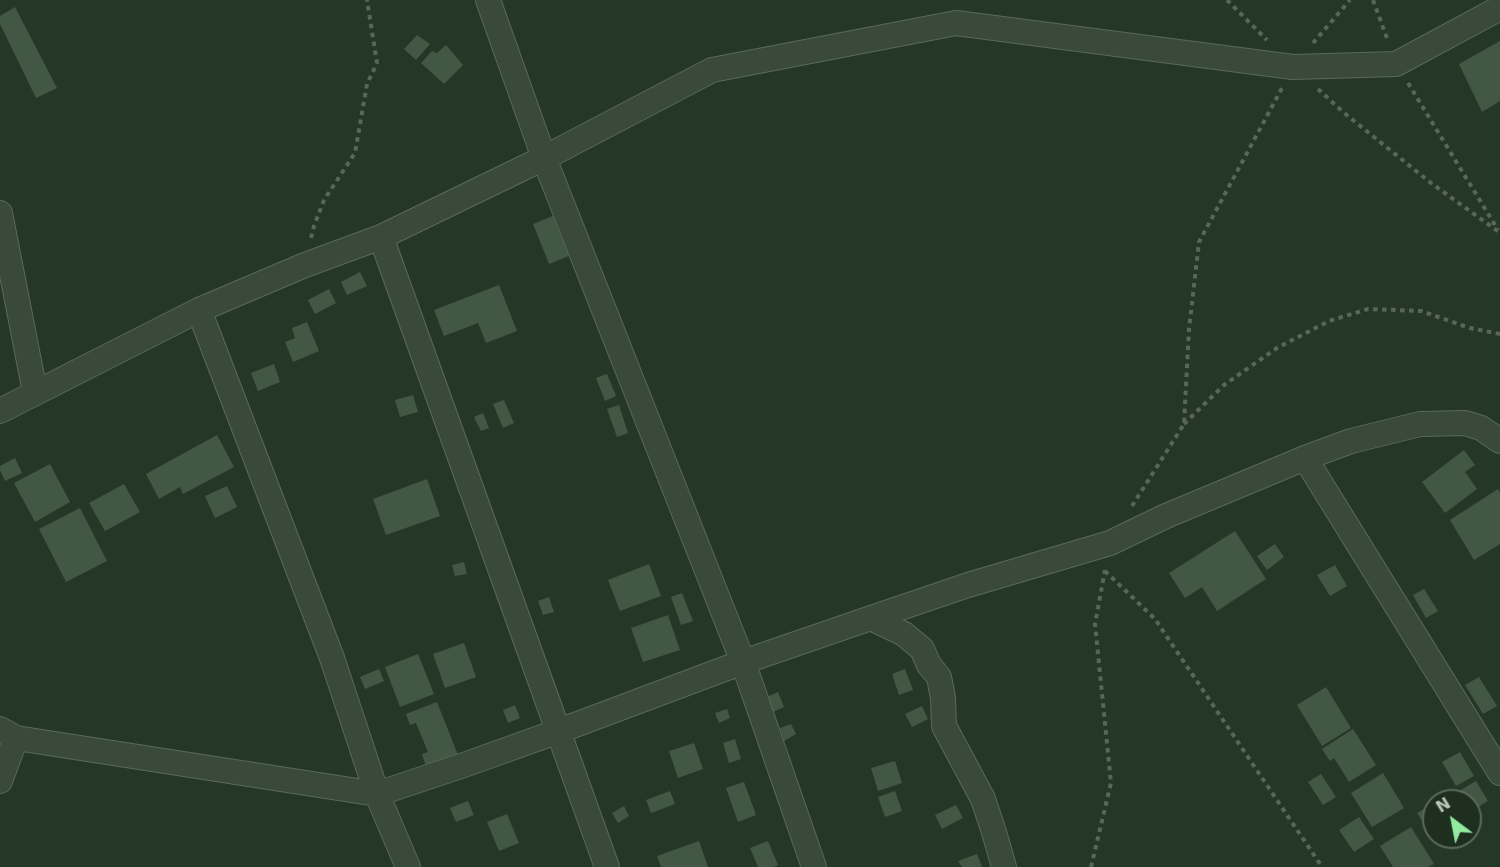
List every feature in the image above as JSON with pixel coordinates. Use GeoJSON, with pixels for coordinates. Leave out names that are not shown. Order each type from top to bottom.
{"type":"FeatureCollection","features":[{"type":"Feature","properties":{"kind":"street"},"geometry":{"type":"LineString","coordinates":[[488,0],[544,158],[743,662],[814,867]]}},
{"type":"Feature","properties":{"kind":"street"},"geometry":{"type":"LineString","coordinates":[[0,411],[199,310],[305,265],[381,237],[544,158],[712,70],[956,23],[1293,67],[1396,64],[1500,8]]}},
{"type":"Feature","properties":{"kind":"street"},"geometry":{"type":"LineString","coordinates":[[0,213],[35,392]]}},
{"type":"Feature","properties":{"kind":"street"},"geometry":{"type":"LineString","coordinates":[[381,237],[607,867]]}},
{"type":"Feature","properties":{"kind":"street"},"geometry":{"type":"LineString","coordinates":[[199,310],[332,658],[377,794],[408,867]]}},
{"type":"Feature","properties":{"kind":"street"},"geometry":{"type":"LineString","coordinates":[[0,781],[8,734],[377,794],[464,765],[743,662],[871,618],[968,585],[1110,543],[1166,516],[1351,441],[1420,424],[1465,423],[1481,428],[1500,441]]}},
{"type":"Feature","properties":{"kind":"street"},"geometry":{"type":"LineString","coordinates":[[1305,458],[1500,773]]}},
{"type":"Feature","properties":{"kind":"street"},"geometry":{"type":"LineString","coordinates":[[871,618],[904,634],[922,649],[929,665],[939,677],[943,698],[944,726],[983,799],[1004,867]]}},
{"type":"Feature","properties":{"kind":"path"},"geometry":{"type":"LineString","coordinates":[[305,265],[314,226],[324,200],[355,153],[367,84],[377,63],[367,0]]}},
{"type":"Feature","properties":{"kind":"path"},"geometry":{"type":"LineString","coordinates":[[1227,0],[1293,67],[1343,112],[1431,183],[1500,232]]}},
{"type":"Feature","properties":{"kind":"path"},"geometry":{"type":"LineString","coordinates":[[1184,424],[1189,329],[1199,242],[1293,67],[1350,0]]}},
{"type":"Feature","properties":{"kind":"path"},"geometry":{"type":"LineString","coordinates":[[1373,0],[1396,64],[1500,232]]}},
{"type":"Feature","properties":{"kind":"path"},"geometry":{"type":"LineString","coordinates":[[1091,867],[1111,783],[1095,624],[1110,543],[1184,424],[1224,385],[1277,348],[1329,321],[1368,309],[1421,311],[1470,328],[1500,334]]}},
{"type":"Feature","properties":{"kind":"path"},"geometry":{"type":"LineString","coordinates":[[1105,571],[1155,619],[1322,867]]}},
{"type":"Feature","properties":{"kind":"building"},"geometry":{"type":"Polygon","coordinates":[[[15,7],[57,88],[36,98],[0,24],[0,16],[15,7]]]}},
{"type":"Feature","properties":{"kind":"building"},"geometry":{"type":"Polygon","coordinates":[[[417,35],[430,44],[416,60],[404,49],[417,35]]]}},
{"type":"Feature","properties":{"kind":"building"},"geometry":{"type":"Polygon","coordinates":[[[1500,41],[1500,101],[1482,112],[1459,64],[1500,41]]]}},
{"type":"Feature","properties":{"kind":"building"},"geometry":{"type":"Polygon","coordinates":[[[446,45],[463,65],[444,84],[421,63],[432,51],[437,53],[446,45]]]}},
{"type":"Feature","properties":{"kind":"building"},"geometry":{"type":"Polygon","coordinates":[[[553,216],[569,256],[549,264],[533,224],[553,216]]]}},
{"type":"Feature","properties":{"kind":"building"},"geometry":{"type":"Polygon","coordinates":[[[360,272],[367,286],[347,295],[341,282],[360,272]]]}},
{"type":"Feature","properties":{"kind":"building"},"geometry":{"type":"Polygon","coordinates":[[[499,285],[517,331],[486,343],[478,323],[444,336],[434,310],[499,285]]]}},
{"type":"Feature","properties":{"kind":"building"},"geometry":{"type":"Polygon","coordinates":[[[329,289],[336,303],[315,314],[308,300],[329,289]]]}},
{"type":"Feature","properties":{"kind":"building"},"geometry":{"type":"Polygon","coordinates":[[[307,322],[319,351],[293,362],[285,342],[295,338],[292,328],[307,322]]]}},
{"type":"Feature","properties":{"kind":"building"},"geometry":{"type":"Polygon","coordinates":[[[274,364],[280,382],[258,391],[251,373],[274,364]]]}},
{"type":"Feature","properties":{"kind":"building"},"geometry":{"type":"Polygon","coordinates":[[[607,374],[616,396],[605,401],[596,378],[607,374]]]}},
{"type":"Feature","properties":{"kind":"building"},"geometry":{"type":"Polygon","coordinates":[[[413,395],[418,412],[400,417],[395,400],[413,395]]]}},
{"type":"Feature","properties":{"kind":"building"},"geometry":{"type":"Polygon","coordinates":[[[504,400],[514,423],[503,428],[493,404],[504,400]]]}},
{"type":"Feature","properties":{"kind":"building"},"geometry":{"type":"Polygon","coordinates":[[[619,405],[628,433],[617,437],[607,409],[619,405]]]}},
{"type":"Feature","properties":{"kind":"building"},"geometry":{"type":"Polygon","coordinates":[[[483,413],[489,428],[481,431],[474,417],[483,413]]]}},
{"type":"Feature","properties":{"kind":"building"},"geometry":{"type":"Polygon","coordinates":[[[217,435],[234,467],[183,494],[180,487],[159,499],[146,474],[217,435]]]}},
{"type":"Feature","properties":{"kind":"building"},"geometry":{"type":"Polygon","coordinates":[[[1464,450],[1475,465],[1465,472],[1477,489],[1445,513],[1422,482],[1464,450]]]}},
{"type":"Feature","properties":{"kind":"building"},"geometry":{"type":"Polygon","coordinates":[[[15,458],[22,473],[5,481],[0,466],[15,458]]]}},
{"type":"Feature","properties":{"kind":"building"},"geometry":{"type":"Polygon","coordinates":[[[50,464],[70,502],[35,522],[14,483],[50,464]]]}},
{"type":"Feature","properties":{"kind":"building"},"geometry":{"type":"Polygon","coordinates":[[[427,479],[440,516],[386,535],[373,499],[427,479]]]}},
{"type":"Feature","properties":{"kind":"building"},"geometry":{"type":"Polygon","coordinates":[[[124,484],[140,512],[105,531],[89,503],[124,484]]]}},
{"type":"Feature","properties":{"kind":"building"},"geometry":{"type":"Polygon","coordinates":[[[227,486],[237,507],[215,518],[205,496],[227,486]]]}},
{"type":"Feature","properties":{"kind":"building"},"geometry":{"type":"Polygon","coordinates":[[[1498,489],[1500,493],[1500,544],[1474,560],[1450,520],[1498,489]]]}},
{"type":"Feature","properties":{"kind":"building"},"geometry":{"type":"Polygon","coordinates":[[[80,508],[107,561],[66,582],[39,529],[80,508]]]}},
{"type":"Feature","properties":{"kind":"building"},"geometry":{"type":"Polygon","coordinates":[[[1235,531],[1266,579],[1217,611],[1202,587],[1185,598],[1169,573],[1235,531]]]}},
{"type":"Feature","properties":{"kind":"building"},"geometry":{"type":"Polygon","coordinates":[[[1275,544],[1284,557],[1267,570],[1257,556],[1275,544]]]}},
{"type":"Feature","properties":{"kind":"building"},"geometry":{"type":"Polygon","coordinates":[[[464,562],[467,574],[455,576],[452,565],[464,562]]]}},
{"type":"Feature","properties":{"kind":"building"},"geometry":{"type":"Polygon","coordinates":[[[649,564],[661,596],[620,611],[608,580],[649,564]]]}},
{"type":"Feature","properties":{"kind":"building"},"geometry":{"type":"Polygon","coordinates":[[[1335,565],[1347,586],[1330,596],[1317,575],[1335,565]]]}},
{"type":"Feature","properties":{"kind":"building"},"geometry":{"type":"Polygon","coordinates":[[[1424,589],[1438,611],[1426,618],[1413,595],[1424,589]]]}},
{"type":"Feature","properties":{"kind":"building"},"geometry":{"type":"Polygon","coordinates":[[[682,593],[693,621],[681,625],[671,597],[682,593]]]}},
{"type":"Feature","properties":{"kind":"building"},"geometry":{"type":"Polygon","coordinates":[[[549,597],[554,612],[543,615],[538,601],[549,597]]]}},
{"type":"Feature","properties":{"kind":"building"},"geometry":{"type":"Polygon","coordinates":[[[668,615],[680,650],[643,662],[631,628],[668,615]]]}},
{"type":"Feature","properties":{"kind":"building"},"geometry":{"type":"Polygon","coordinates":[[[464,643],[476,677],[445,688],[433,654],[464,643]]]}},
{"type":"Feature","properties":{"kind":"building"},"geometry":{"type":"Polygon","coordinates":[[[418,654],[434,694],[400,707],[385,667],[418,654]]]}},
{"type":"Feature","properties":{"kind":"building"},"geometry":{"type":"Polygon","coordinates":[[[379,669],[384,681],[365,689],[360,677],[379,669]]]}},
{"type":"Feature","properties":{"kind":"building"},"geometry":{"type":"Polygon","coordinates":[[[905,669],[913,690],[899,695],[892,674],[905,669]]]}},
{"type":"Feature","properties":{"kind":"building"},"geometry":{"type":"Polygon","coordinates":[[[1479,677],[1497,706],[1483,714],[1465,685],[1479,677]]]}},
{"type":"Feature","properties":{"kind":"building"},"geometry":{"type":"Polygon","coordinates":[[[1326,687],[1351,728],[1322,746],[1297,705],[1326,687]]]}},
{"type":"Feature","properties":{"kind":"building"},"geometry":{"type":"Polygon","coordinates":[[[778,692],[784,707],[773,712],[767,697],[778,692]]]}},
{"type":"Feature","properties":{"kind":"building"},"geometry":{"type":"Polygon","coordinates":[[[437,702],[458,755],[426,767],[422,754],[428,752],[416,723],[410,725],[406,714],[437,702]]]}},
{"type":"Feature","properties":{"kind":"building"},"geometry":{"type":"Polygon","coordinates":[[[515,705],[520,718],[508,723],[503,710],[515,705]]]}},
{"type":"Feature","properties":{"kind":"building"},"geometry":{"type":"Polygon","coordinates":[[[922,706],[928,719],[912,727],[905,714],[922,706]]]}},
{"type":"Feature","properties":{"kind":"building"},"geometry":{"type":"Polygon","coordinates":[[[727,709],[730,718],[719,723],[715,713],[727,709]]]}},
{"type":"Feature","properties":{"kind":"building"},"geometry":{"type":"Polygon","coordinates":[[[791,724],[796,734],[784,741],[780,728],[791,724]]]}},
{"type":"Feature","properties":{"kind":"building"},"geometry":{"type":"Polygon","coordinates":[[[1353,729],[1376,765],[1349,782],[1334,758],[1330,761],[1322,749],[1353,729]]]}},
{"type":"Feature","properties":{"kind":"building"},"geometry":{"type":"Polygon","coordinates":[[[735,739],[741,759],[729,763],[723,743],[735,739]]]}},
{"type":"Feature","properties":{"kind":"building"},"geometry":{"type":"Polygon","coordinates":[[[694,743],[703,769],[678,778],[669,751],[694,743]]]}},
{"type":"Feature","properties":{"kind":"building"},"geometry":{"type":"Polygon","coordinates":[[[1460,752],[1474,776],[1456,786],[1442,762],[1460,752]]]}},
{"type":"Feature","properties":{"kind":"building"},"geometry":{"type":"Polygon","coordinates":[[[895,761],[902,783],[878,791],[871,768],[895,761]]]}},
{"type":"Feature","properties":{"kind":"building"},"geometry":{"type":"Polygon","coordinates":[[[1383,773],[1404,808],[1372,827],[1351,793],[1383,773]]]}},
{"type":"Feature","properties":{"kind":"building"},"geometry":{"type":"Polygon","coordinates":[[[1321,774],[1336,797],[1323,805],[1308,782],[1321,774]]]}},
{"type":"Feature","properties":{"kind":"building"},"geometry":{"type":"Polygon","coordinates":[[[1476,781],[1481,789],[1463,789],[1476,781]]]}},
{"type":"Feature","properties":{"kind":"building"},"geometry":{"type":"Polygon","coordinates":[[[744,782],[756,815],[738,822],[726,788],[744,782]]]}},
{"type":"Feature","properties":{"kind":"building"},"geometry":{"type":"Polygon","coordinates":[[[670,791],[675,804],[651,813],[646,800],[670,791]]]}},
{"type":"Feature","properties":{"kind":"building"},"geometry":{"type":"Polygon","coordinates":[[[895,791],[902,811],[885,817],[878,797],[895,791]]]}},
{"type":"Feature","properties":{"kind":"building"},"geometry":{"type":"Polygon","coordinates":[[[1482,791],[1488,801],[1482,805],[1482,791]]]}},
{"type":"Feature","properties":{"kind":"building"},"geometry":{"type":"Polygon","coordinates":[[[468,801],[474,815],[456,822],[450,808],[468,801]]]}},
{"type":"Feature","properties":{"kind":"building"},"geometry":{"type":"Polygon","coordinates":[[[956,805],[963,818],[942,829],[935,815],[956,805]]]}},
{"type":"Feature","properties":{"kind":"building"},"geometry":{"type":"Polygon","coordinates":[[[624,806],[629,816],[618,823],[612,813],[624,806]]]}},
{"type":"Feature","properties":{"kind":"building"},"geometry":{"type":"Polygon","coordinates":[[[1422,810],[1422,820],[1417,813],[1422,810]]]}},
{"type":"Feature","properties":{"kind":"building"},"geometry":{"type":"Polygon","coordinates":[[[507,814],[519,843],[499,851],[487,822],[507,814]]]}},
{"type":"Feature","properties":{"kind":"building"},"geometry":{"type":"Polygon","coordinates":[[[1359,817],[1374,839],[1354,852],[1339,830],[1359,817]]]}},
{"type":"Feature","properties":{"kind":"building"},"geometry":{"type":"Polygon","coordinates":[[[1411,827],[1422,845],[1422,849],[1425,849],[1434,864],[1428,867],[1393,867],[1380,846],[1411,827]]]}},
{"type":"Feature","properties":{"kind":"building"},"geometry":{"type":"Polygon","coordinates":[[[699,841],[708,867],[661,867],[657,856],[699,841]]]}},
{"type":"Feature","properties":{"kind":"building"},"geometry":{"type":"Polygon","coordinates":[[[768,841],[778,865],[758,867],[750,848],[768,841]]]}},
{"type":"Feature","properties":{"kind":"building"},"geometry":{"type":"Polygon","coordinates":[[[977,854],[982,867],[962,867],[958,861],[977,854]]]}}]}
